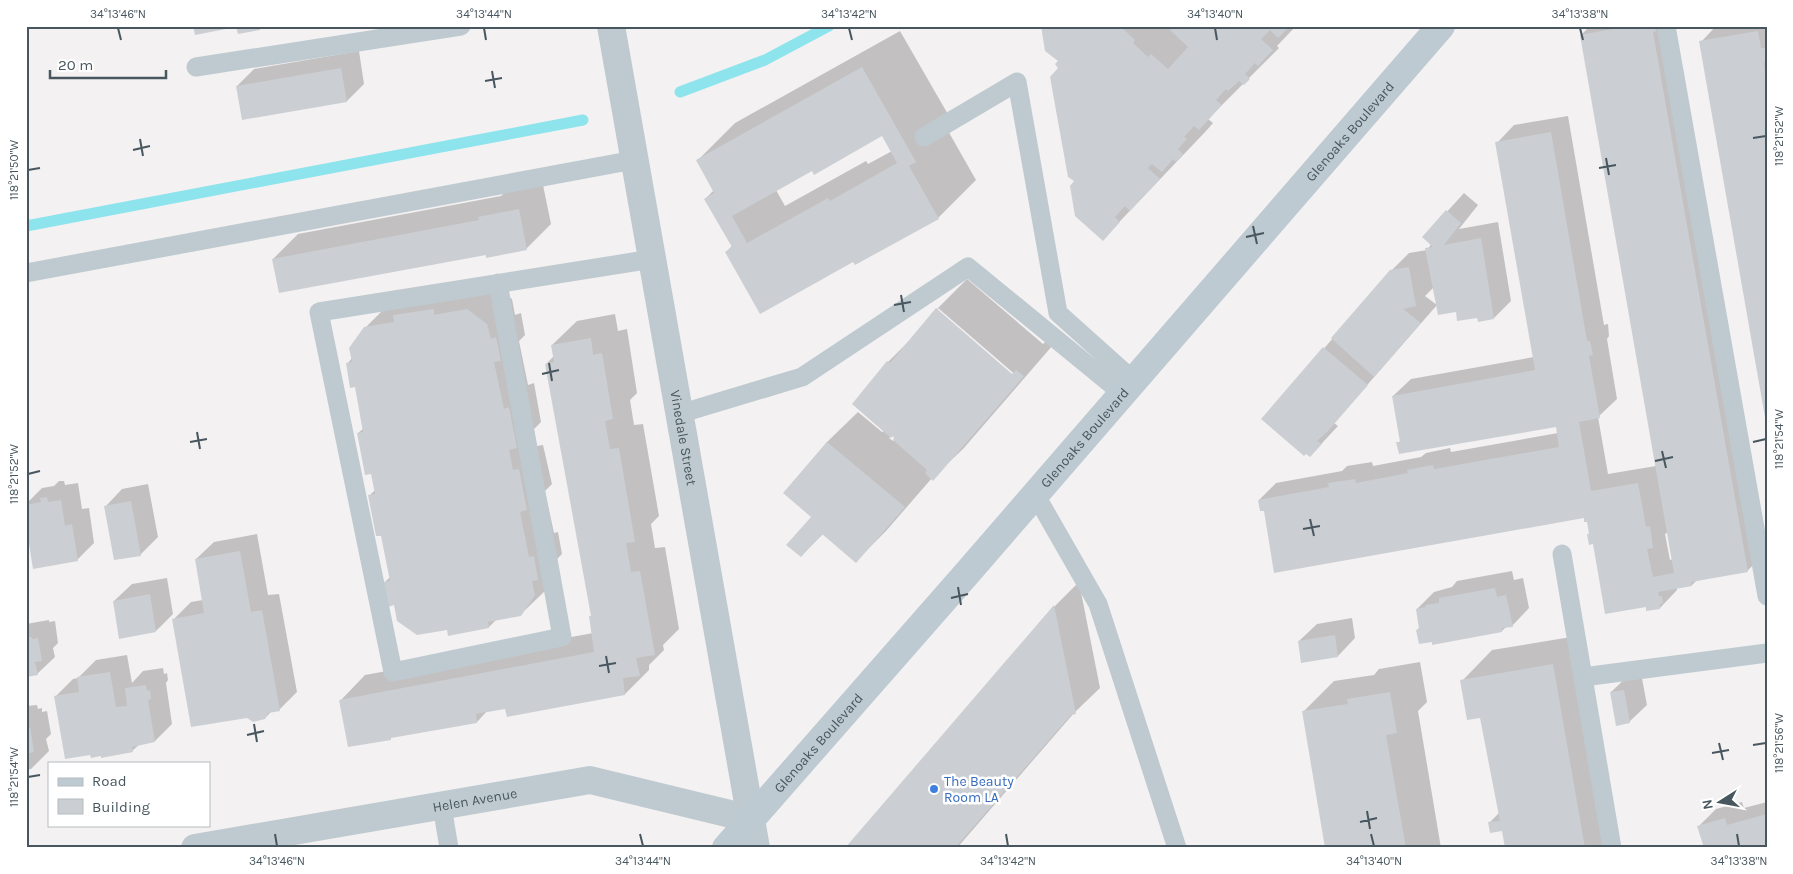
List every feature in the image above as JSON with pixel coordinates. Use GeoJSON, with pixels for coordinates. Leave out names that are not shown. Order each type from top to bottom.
{"type":"FeatureCollection","features":[{"type":"Feature","properties":{"kind":"main road","name":"Glenoaks Boulevard"},"geometry":{"type":"LineString","coordinates":[[726,848],[1441,26]]}},
{"type":"Feature","properties":{"kind":"street","name":"Vinedale Street"},"geometry":{"type":"LineString","coordinates":[[611,26],[756,848]]}},
{"type":"Feature","properties":{"kind":"street","name":"Helen Avenue"},"geometry":{"type":"LineString","coordinates":[[196,848],[590,780],[751,819]]}},
{"type":"Feature","properties":{"kind":"lane"},"geometry":{"type":"LineString","coordinates":[[196,67],[461,26]]}},
{"type":"Feature","properties":{"kind":"lane"},"geometry":{"type":"LineString","coordinates":[[1666,26],[1767,596]]}},
{"type":"Feature","properties":{"kind":"lane"},"geometry":{"type":"LineString","coordinates":[[924,137],[1017,82],[1058,314],[1128,387]]}},
{"type":"Feature","properties":{"kind":"lane"},"geometry":{"type":"LineString","coordinates":[[26,273],[634,160]]}},
{"type":"Feature","properties":{"kind":"lane"},"geometry":{"type":"LineString","coordinates":[[498,284],[562,637],[393,672],[319,312],[652,259]]}},
{"type":"Feature","properties":{"kind":"lane"},"geometry":{"type":"LineString","coordinates":[[679,414],[802,377],[968,267],[1128,387]]}},
{"type":"Feature","properties":{"kind":"lane"},"geometry":{"type":"LineString","coordinates":[[1035,494],[1098,604],[1177,848]]}},
{"type":"Feature","properties":{"kind":"lane"},"geometry":{"type":"LineString","coordinates":[[1562,554],[1612,848]]}},
{"type":"Feature","properties":{"kind":"lane"},"geometry":{"type":"LineString","coordinates":[[1583,677],[1767,653]]}},
{"type":"Feature","properties":{"kind":"lane"},"geometry":{"type":"LineString","coordinates":[[442,806],[449,848]]}},
{"type":"Feature","properties":{"kind":"building"},"geometry":{"type":"Polygon","coordinates":[[[193,26],[260,26],[260,30],[238,34],[236,27],[195,35],[193,26]]]}},
{"type":"Feature","properties":{"kind":"building"},"geometry":{"type":"Polygon","coordinates":[[[1041,26],[1120,26],[1135,40],[1133,43],[1148,57],[1151,54],[1168,69],[1188,47],[1170,30],[1171,26],[1286,26],[1285,28],[1287,29],[1278,38],[1270,30],[1261,39],[1273,50],[1258,66],[1255,63],[1245,74],[1250,79],[1244,85],[1239,81],[1228,91],[1226,89],[1216,100],[1222,105],[1199,130],[1194,126],[1184,137],[1187,139],[1178,149],[1183,154],[1176,162],[1173,159],[1162,172],[1152,164],[1148,168],[1160,179],[1130,211],[1125,206],[1115,217],[1120,222],[1103,241],[1075,216],[1070,186],[1074,181],[1068,177],[1050,77],[1058,68],[1055,64],[1058,61],[1045,51],[1041,26]]]}},
{"type":"Feature","properties":{"kind":"building"},"geometry":{"type":"Polygon","coordinates":[[[1628,26],[1655,26],[1656,31],[1653,32],[1748,572],[1691,582],[1692,586],[1658,592],[1659,596],[1662,596],[1663,603],[1660,604],[1660,609],[1646,611],[1646,607],[1605,614],[1593,544],[1589,545],[1587,522],[1584,522],[1584,518],[1274,573],[1264,511],[1260,511],[1258,500],[1329,487],[1328,483],[1355,479],[1356,483],[1408,473],[1407,470],[1433,465],[1434,469],[1559,447],[1556,427],[1399,454],[1396,442],[1400,442],[1392,396],[1535,370],[1495,142],[1551,132],[1587,341],[1590,341],[1593,355],[1589,356],[1600,418],[1579,422],[1591,491],[1638,483],[1646,527],[1650,526],[1653,548],[1647,549],[1653,577],[1674,573],[1580,35],[1628,26]]]}},
{"type":"Feature","properties":{"kind":"building"},"geometry":{"type":"Polygon","coordinates":[[[1758,31],[1761,48],[1766,48],[1767,50],[1767,62],[1764,63],[1767,80],[1766,423],[1699,41],[1758,31]]]}},
{"type":"Feature","properties":{"kind":"building"},"geometry":{"type":"Polygon","coordinates":[[[862,67],[916,162],[909,166],[939,219],[855,265],[853,262],[760,314],[725,252],[732,247],[704,199],[714,193],[696,160],[862,67]],[[882,136],[814,175],[812,171],[732,216],[747,243],[828,198],[830,201],[897,163],[882,136]]]}},
{"type":"Feature","properties":{"kind":"building"},"geometry":{"type":"Polygon","coordinates":[[[341,68],[347,102],[242,120],[236,86],[341,68]]]}},
{"type":"Feature","properties":{"kind":"building"},"geometry":{"type":"Polygon","coordinates":[[[519,209],[527,250],[486,258],[486,255],[279,293],[272,259],[479,220],[478,217],[519,209]]]}},
{"type":"Feature","properties":{"kind":"building"},"geometry":{"type":"Polygon","coordinates":[[[1446,210],[1461,223],[1444,245],[1481,238],[1494,319],[1478,322],[1477,318],[1457,321],[1456,312],[1438,315],[1425,248],[1433,247],[1422,237],[1446,210]]]}},
{"type":"Feature","properties":{"kind":"building"},"geometry":{"type":"Polygon","coordinates":[[[1409,267],[1416,306],[1403,309],[1421,323],[1374,377],[1331,338],[1390,270],[1409,267]]]}},
{"type":"Feature","properties":{"kind":"building"},"geometry":{"type":"Polygon","coordinates":[[[936,308],[1012,374],[1016,370],[1024,376],[933,481],[925,473],[927,470],[893,440],[893,436],[891,438],[852,404],[887,361],[890,363],[936,308]]]}},
{"type":"Feature","properties":{"kind":"building"},"geometry":{"type":"Polygon","coordinates":[[[434,309],[434,315],[467,309],[487,324],[491,339],[496,337],[501,361],[494,362],[504,409],[509,407],[517,448],[509,450],[513,470],[519,469],[527,510],[520,512],[529,557],[534,556],[538,580],[532,581],[535,595],[521,616],[488,622],[489,628],[448,636],[447,630],[417,635],[397,621],[394,605],[388,607],[383,582],[390,581],[381,536],[376,536],[368,495],[375,494],[371,474],[365,475],[357,433],[363,432],[355,387],[350,388],[346,363],[352,362],[349,348],[364,327],[394,322],[393,315],[434,309]]]}},
{"type":"Feature","properties":{"kind":"building"},"geometry":{"type":"Polygon","coordinates":[[[591,338],[593,355],[602,353],[613,419],[605,421],[610,449],[619,448],[635,542],[626,543],[631,572],[640,571],[655,655],[636,658],[640,676],[623,678],[625,695],[507,717],[505,709],[476,714],[477,723],[348,747],[339,700],[594,652],[589,616],[591,616],[545,364],[554,362],[551,345],[591,338]]]}},
{"type":"Feature","properties":{"kind":"building"},"geometry":{"type":"Polygon","coordinates":[[[1323,347],[1368,385],[1317,441],[1322,444],[1310,457],[1306,454],[1304,456],[1261,419],[1323,347]]]}},
{"type":"Feature","properties":{"kind":"building"},"geometry":{"type":"Polygon","coordinates":[[[827,442],[905,507],[856,563],[822,534],[801,557],[786,545],[811,517],[783,493],[827,442]]]}},
{"type":"Feature","properties":{"kind":"building"},"geometry":{"type":"Polygon","coordinates":[[[47,497],[48,502],[61,500],[65,526],[72,524],[78,561],[33,569],[26,525],[26,505],[41,502],[40,498],[47,497]]]}},
{"type":"Feature","properties":{"kind":"building"},"geometry":{"type":"Polygon","coordinates":[[[131,501],[141,556],[114,560],[104,506],[131,501]]]}},
{"type":"Feature","properties":{"kind":"building"},"geometry":{"type":"Polygon","coordinates":[[[240,551],[251,612],[262,610],[280,711],[268,713],[265,719],[253,722],[247,718],[191,727],[172,619],[204,613],[195,559],[240,551]]]}},
{"type":"Feature","properties":{"kind":"building"},"geometry":{"type":"Polygon","coordinates":[[[1495,588],[1497,597],[1506,595],[1513,627],[1502,628],[1502,632],[1432,645],[1432,642],[1419,644],[1416,630],[1419,629],[1416,609],[1426,607],[1425,605],[1439,603],[1439,598],[1495,588]]]}},
{"type":"Feature","properties":{"kind":"building"},"geometry":{"type":"Polygon","coordinates":[[[150,594],[156,632],[119,639],[113,601],[150,594]]]}},
{"type":"Feature","properties":{"kind":"building"},"geometry":{"type":"Polygon","coordinates":[[[1054,605],[1076,714],[1071,715],[955,848],[845,848],[1054,605]]]}},
{"type":"Feature","properties":{"kind":"building"},"geometry":{"type":"Polygon","coordinates":[[[1335,635],[1338,657],[1301,663],[1298,641],[1335,635]]]}},
{"type":"Feature","properties":{"kind":"building"},"geometry":{"type":"Polygon","coordinates":[[[32,637],[32,639],[38,638],[42,661],[35,662],[38,675],[26,677],[26,638],[32,637]]]}},
{"type":"Feature","properties":{"kind":"building"},"geometry":{"type":"Polygon","coordinates":[[[1553,664],[1585,848],[1505,848],[1502,831],[1490,833],[1488,822],[1500,821],[1480,718],[1467,720],[1460,680],[1553,664]]]}},
{"type":"Feature","properties":{"kind":"building"},"geometry":{"type":"Polygon","coordinates":[[[110,672],[116,707],[127,706],[125,688],[146,685],[147,691],[150,690],[151,699],[148,700],[155,742],[132,747],[133,752],[101,758],[101,756],[91,758],[90,755],[65,759],[54,696],[79,692],[77,677],[110,672]]]}},
{"type":"Feature","properties":{"kind":"building"},"geometry":{"type":"Polygon","coordinates":[[[1624,690],[1630,723],[1616,726],[1610,692],[1624,690]]]}},
{"type":"Feature","properties":{"kind":"building"},"geometry":{"type":"Polygon","coordinates":[[[1390,692],[1397,733],[1386,735],[1406,848],[1325,848],[1302,711],[1348,704],[1347,699],[1390,692]]]}},
{"type":"Feature","properties":{"kind":"building"},"geometry":{"type":"Polygon","coordinates":[[[30,727],[34,752],[26,754],[26,728],[30,727]]]}},
{"type":"Feature","properties":{"kind":"building"},"geometry":{"type":"Polygon","coordinates":[[[1767,814],[1767,848],[1704,848],[1697,826],[1725,818],[1727,825],[1767,814]]]}},
{"type":"Feature","properties":{"kind":"waterway"},"geometry":{"type":"LineString","coordinates":[[680,92],[765,60],[829,26]]}},
{"type":"Feature","properties":{"kind":"waterway"},"geometry":{"type":"LineString","coordinates":[[26,226],[583,120]]}},
{"type":"Feature","properties":{"kind":"place","name":"The Beauty Room LA"},"geometry":{"type":"Point","coordinates":[934,789]}}]}
